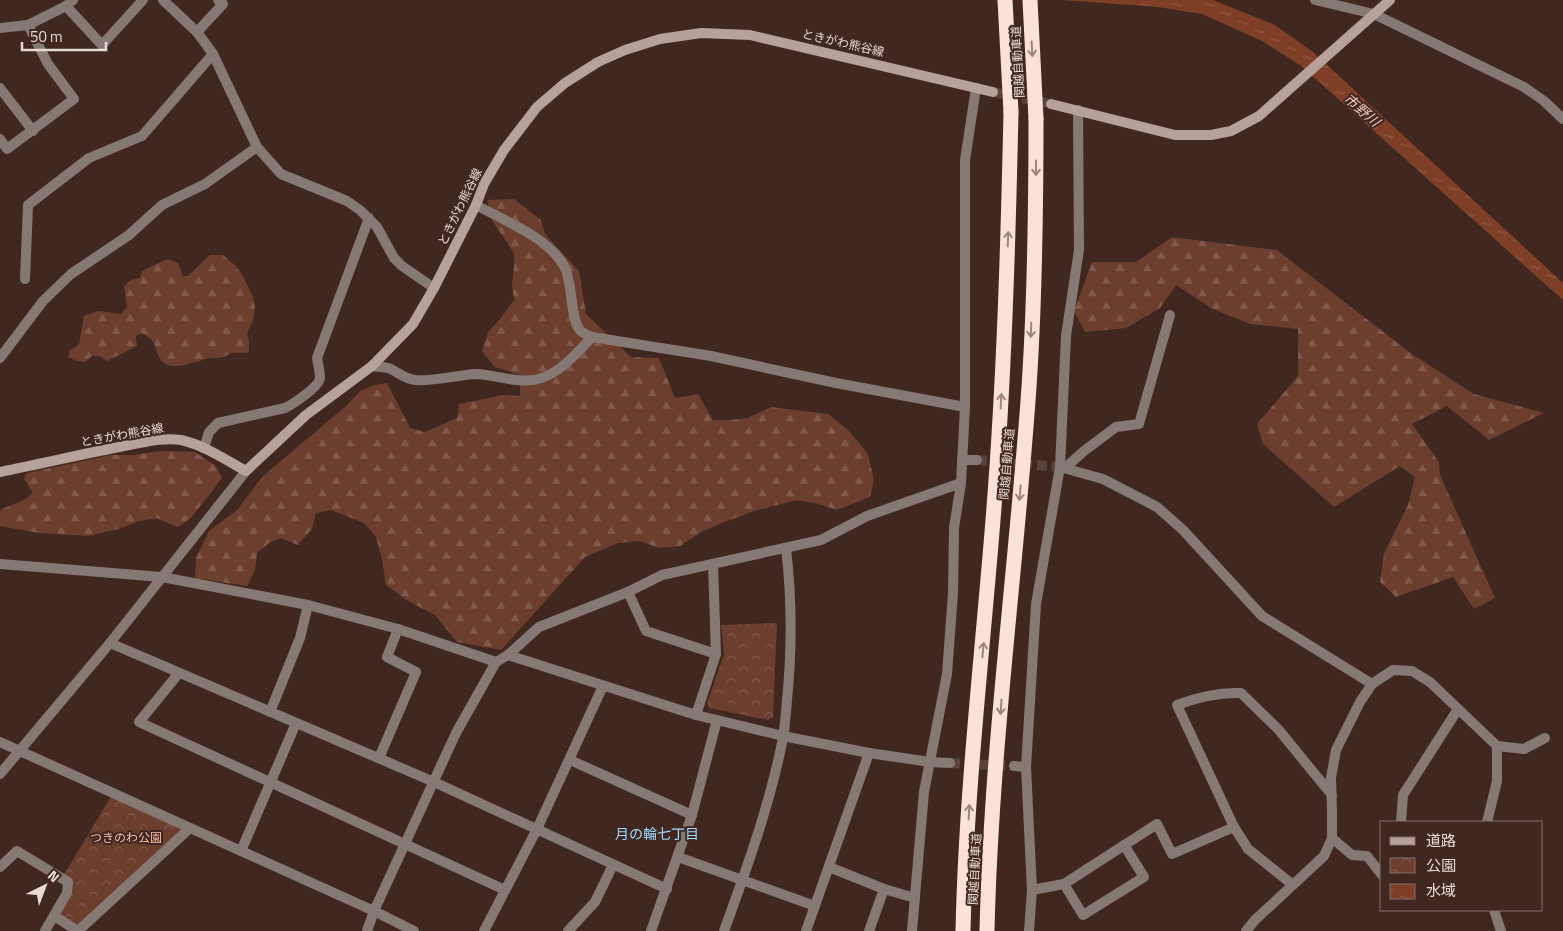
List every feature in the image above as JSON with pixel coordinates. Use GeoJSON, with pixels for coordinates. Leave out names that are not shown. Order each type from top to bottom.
{"type":"FeatureCollection","features":[{"type":"Feature","properties":{"kind":"highway","name":"関越自動車道"},"geometry":{"type":"LineString","coordinates":[[963,931],[970,796],[992,537],[1002,387],[1009,222],[1011,112],[1005,0]]}},
{"type":"Feature","properties":{"kind":"highway","name":"関越自動車道"},"geometry":{"type":"LineString","coordinates":[[988,931],[1002,684],[1028,400],[1036,217],[1036,119],[1030,0]]}},
{"type":"Feature","properties":{"kind":"main road"},"geometry":{"type":"LineString","coordinates":[[1051,104],[1175,134],[1210,135],[1231,131],[1259,116],[1390,0]]}},
{"type":"Feature","properties":{"kind":"main road","name":"ときがわ熊谷線"},"geometry":{"type":"LineString","coordinates":[[1,470],[150,441],[179,440],[204,448],[246,472],[306,415],[372,366],[413,324],[434,288],[476,205],[484,184],[504,150],[537,107],[565,83],[598,62],[625,50],[660,39],[700,33],[750,34],[993,92]]}},
{"type":"Feature","properties":{"kind":"street"},"geometry":{"type":"LineString","coordinates":[[0,28],[28,25],[69,3],[102,45],[143,0]]}},
{"type":"Feature","properties":{"kind":"street"},"geometry":{"type":"LineString","coordinates":[[163,0],[197,32],[213,54],[257,147],[281,174],[347,201],[369,218],[377,227],[394,258],[402,266],[434,288]]}},
{"type":"Feature","properties":{"kind":"street"},"geometry":{"type":"LineString","coordinates":[[197,32],[223,4],[218,0]]}},
{"type":"Feature","properties":{"kind":"street"},"geometry":{"type":"LineString","coordinates":[[1315,0],[1374,14],[1524,87],[1544,101],[1563,119]]}},
{"type":"Feature","properties":{"kind":"street"},"geometry":{"type":"LineString","coordinates":[[0,140],[7,149],[74,99],[48,64],[28,25]]}},
{"type":"Feature","properties":{"kind":"street"},"geometry":{"type":"LineString","coordinates":[[25,279],[28,205],[89,158],[142,136],[213,54]]}},
{"type":"Feature","properties":{"kind":"street"},"geometry":{"type":"LineString","coordinates":[[0,88],[32,131]]}},
{"type":"Feature","properties":{"kind":"street"},"geometry":{"type":"LineString","coordinates":[[912,931],[924,792],[946,674],[953,593],[954,528],[961,483],[965,407],[965,160],[976,88]]}},
{"type":"Feature","properties":{"kind":"street"},"geometry":{"type":"LineString","coordinates":[[1029,931],[1032,890],[1026,767],[1036,604],[1062,468],[1066,336],[1079,250],[1078,110]]}},
{"type":"Feature","properties":{"kind":"street"},"geometry":{"type":"LineString","coordinates":[[0,358],[44,301],[71,274],[129,235],[162,205],[205,184],[257,147]]}},
{"type":"Feature","properties":{"kind":"street"},"geometry":{"type":"LineString","coordinates":[[476,205],[540,240],[565,266],[576,323],[579,330],[592,336],[711,356],[836,383],[965,407]]}},
{"type":"Feature","properties":{"kind":"street"},"geometry":{"type":"LineString","coordinates":[[204,448],[209,432],[218,423],[285,408],[318,383],[320,377],[317,358],[369,218]]}},
{"type":"Feature","properties":{"kind":"street"},"geometry":{"type":"LineString","coordinates":[[1062,468],[1116,427],[1140,424],[1170,315]]}},
{"type":"Feature","properties":{"kind":"street"},"geometry":{"type":"LineString","coordinates":[[372,366],[389,368],[405,378],[418,381],[480,374],[521,381],[540,380],[552,374],[574,357],[592,336]]}},
{"type":"Feature","properties":{"kind":"street"},"geometry":{"type":"LineString","coordinates":[[962,460],[977,460]]}},
{"type":"Feature","properties":{"kind":"street"},"geometry":{"type":"LineString","coordinates":[[1062,468],[1103,479],[1157,507],[1182,530],[1262,616],[1372,684]]}},
{"type":"Feature","properties":{"kind":"street"},"geometry":{"type":"LineString","coordinates":[[0,774],[110,643],[246,472]]}},
{"type":"Feature","properties":{"kind":"street"},"geometry":{"type":"LineString","coordinates":[[367,931],[374,911],[456,733],[496,662],[508,655],[540,628],[628,592],[662,575],[821,540],[867,516],[961,483]]}},
{"type":"Feature","properties":{"kind":"street"},"geometry":{"type":"LineString","coordinates":[[724,931],[769,798],[783,736],[789,682],[791,630],[790,577],[786,548]]}},
{"type":"Feature","properties":{"kind":"street"},"geometry":{"type":"LineString","coordinates":[[0,564],[162,577],[308,605],[398,629],[496,662]]}},
{"type":"Feature","properties":{"kind":"street"},"geometry":{"type":"LineString","coordinates":[[696,715],[716,654],[713,564]]}},
{"type":"Feature","properties":{"kind":"street"},"geometry":{"type":"LineString","coordinates":[[628,592],[646,631],[716,654]]}},
{"type":"Feature","properties":{"kind":"street"},"geometry":{"type":"LineString","coordinates":[[270,712],[300,638],[308,605]]}},
{"type":"Feature","properties":{"kind":"street"},"geometry":{"type":"LineString","coordinates":[[379,758],[416,672],[387,657],[398,629]]}},
{"type":"Feature","properties":{"kind":"street"},"geometry":{"type":"LineString","coordinates":[[110,643],[434,782],[667,889]]}},
{"type":"Feature","properties":{"kind":"street"},"geometry":{"type":"LineString","coordinates":[[508,655],[696,715],[783,736],[869,753],[950,763]]}},
{"type":"Feature","properties":{"kind":"street"},"geometry":{"type":"LineString","coordinates":[[1246,931],[1324,856],[1332,838],[1331,778],[1336,750],[1360,702],[1372,684],[1393,670],[1412,671],[1430,682],[1497,746],[1524,749],[1545,738]]}},
{"type":"Feature","properties":{"kind":"street"},"geometry":{"type":"LineString","coordinates":[[179,673],[138,722],[269,783],[406,843],[505,890]]}},
{"type":"Feature","properties":{"kind":"street"},"geometry":{"type":"LineString","coordinates":[[484,931],[537,829],[603,686]]}},
{"type":"Feature","properties":{"kind":"street"},"geometry":{"type":"LineString","coordinates":[[1293,885],[1248,849],[1234,827],[1177,705],[1197,697],[1241,693],[1278,729],[1332,795]]}},
{"type":"Feature","properties":{"kind":"street"},"geometry":{"type":"LineString","coordinates":[[1401,821],[1403,795],[1458,709]]}},
{"type":"Feature","properties":{"kind":"street"},"geometry":{"type":"LineString","coordinates":[[651,931],[692,815],[717,720]]}},
{"type":"Feature","properties":{"kind":"street"},"geometry":{"type":"LineString","coordinates":[[241,851],[296,723]]}},
{"type":"Feature","properties":{"kind":"street"},"geometry":{"type":"LineString","coordinates":[[0,742],[374,911],[414,931]]}},
{"type":"Feature","properties":{"kind":"street"},"geometry":{"type":"LineString","coordinates":[[1487,821],[1496,781],[1497,746]]}},
{"type":"Feature","properties":{"kind":"street"},"geometry":{"type":"LineString","coordinates":[[806,931],[869,753]]}},
{"type":"Feature","properties":{"kind":"street"},"geometry":{"type":"LineString","coordinates":[[570,760],[692,815]]}},
{"type":"Feature","properties":{"kind":"street"},"geometry":{"type":"LineString","coordinates":[[1014,766],[1026,767]]}},
{"type":"Feature","properties":{"kind":"street"},"geometry":{"type":"LineString","coordinates":[[1032,890],[1064,884],[1157,824],[1172,854],[1234,827]]}},
{"type":"Feature","properties":{"kind":"street"},"geometry":{"type":"LineString","coordinates":[[54,916],[78,931],[190,828]]}},
{"type":"Feature","properties":{"kind":"street"},"geometry":{"type":"LineString","coordinates":[[1332,838],[1352,855],[1367,856],[1380,872]]}},
{"type":"Feature","properties":{"kind":"street"},"geometry":{"type":"LineString","coordinates":[[1064,884],[1083,915],[1144,877],[1124,845]]}},
{"type":"Feature","properties":{"kind":"street"},"geometry":{"type":"LineString","coordinates":[[0,866],[17,851],[68,882],[67,893],[45,931]]}},
{"type":"Feature","properties":{"kind":"street"},"geometry":{"type":"LineString","coordinates":[[678,857],[815,906]]}},
{"type":"Feature","properties":{"kind":"street"},"geometry":{"type":"LineString","coordinates":[[568,931],[595,902],[613,865]]}},
{"type":"Feature","properties":{"kind":"street"},"geometry":{"type":"LineString","coordinates":[[829,867],[884,890],[915,898]]}},
{"type":"Feature","properties":{"kind":"street"},"geometry":{"type":"LineString","coordinates":[[869,931],[884,890]]}},
{"type":"Feature","properties":{"kind":"street"},"geometry":{"type":"LineString","coordinates":[[1494,911],[1501,931]]}},
{"type":"Feature","properties":{"kind":"green space"},"geometry":{"type":"Polygon","coordinates":[[[514,199],[541,220],[545,234],[579,271],[586,314],[631,357],[659,358],[675,398],[698,394],[713,420],[748,418],[771,407],[828,414],[849,431],[868,454],[874,480],[870,497],[837,510],[797,500],[754,511],[701,532],[680,546],[659,548],[640,541],[618,543],[585,557],[501,650],[457,642],[435,615],[408,601],[386,585],[376,537],[364,523],[331,510],[316,513],[312,529],[298,545],[280,538],[269,543],[257,553],[255,570],[247,586],[195,578],[196,558],[209,531],[237,510],[262,477],[346,406],[360,391],[374,385],[387,383],[410,428],[425,432],[457,418],[459,404],[503,395],[520,396],[520,375],[495,367],[482,351],[488,332],[514,300],[512,285],[514,253],[493,222],[487,200],[514,199]]]}},
{"type":"Feature","properties":{"kind":"green space"},"geometry":{"type":"Polygon","coordinates":[[[1172,237],[1277,250],[1412,354],[1474,394],[1544,413],[1489,440],[1447,406],[1412,424],[1439,462],[1440,475],[1495,598],[1474,609],[1453,577],[1396,597],[1380,582],[1384,553],[1408,505],[1415,477],[1400,466],[1334,507],[1263,444],[1257,424],[1298,376],[1298,329],[1250,324],[1211,308],[1176,285],[1160,308],[1126,328],[1085,332],[1074,311],[1092,262],[1136,262],[1172,237]]]}},
{"type":"Feature","properties":{"kind":"green space"},"geometry":{"type":"Polygon","coordinates":[[[210,255],[223,255],[235,265],[243,276],[253,297],[255,307],[253,320],[247,333],[249,352],[232,353],[222,357],[179,366],[167,365],[158,355],[152,340],[141,333],[136,336],[137,346],[107,361],[99,356],[92,356],[85,362],[68,357],[70,350],[79,345],[84,316],[98,311],[121,314],[127,307],[124,286],[131,280],[140,278],[142,271],[167,259],[178,263],[183,276],[188,276],[210,255]]]}},
{"type":"Feature","properties":{"kind":"green space"},"geometry":{"type":"Polygon","coordinates":[[[161,451],[195,452],[216,466],[222,478],[191,518],[178,527],[156,518],[88,536],[39,533],[0,526],[0,510],[24,500],[33,493],[24,479],[27,473],[111,455],[133,455],[161,451]]]}},
{"type":"Feature","properties":{"kind":"green space"},"geometry":{"type":"Polygon","coordinates":[[[777,623],[773,717],[768,720],[709,708],[707,703],[724,654],[721,625],[777,623]]]}},
{"type":"Feature","properties":{"kind":"green space","name":"つきのわ公園"},"geometry":{"type":"Polygon","coordinates":[[[113,793],[190,828],[78,931],[54,916],[67,893],[62,878],[113,793]]]}},
{"type":"Feature","properties":{"kind":"water","name":"市野川"},"geometry":{"type":"Polygon","coordinates":[[[1062,0],[1213,0],[1275,25],[1313,52],[1563,283],[1563,300],[1300,65],[1262,41],[1202,14],[1158,7],[1062,0]]]}},
{"type":"Feature","properties":{"kind":"tunnel"},"geometry":{"type":"LineString","coordinates":[[993,92],[1051,104]]}},
{"type":"Feature","properties":{"kind":"tunnel"},"geometry":{"type":"LineString","coordinates":[[977,460],[1060,467]]}},
{"type":"Feature","properties":{"kind":"tunnel"},"geometry":{"type":"LineString","coordinates":[[950,763],[1014,766]]}},
{"type":"Feature","properties":{"kind":"district","name":"月の輪七丁目"},"geometry":{"type":"Point","coordinates":[657,834]}}]}
